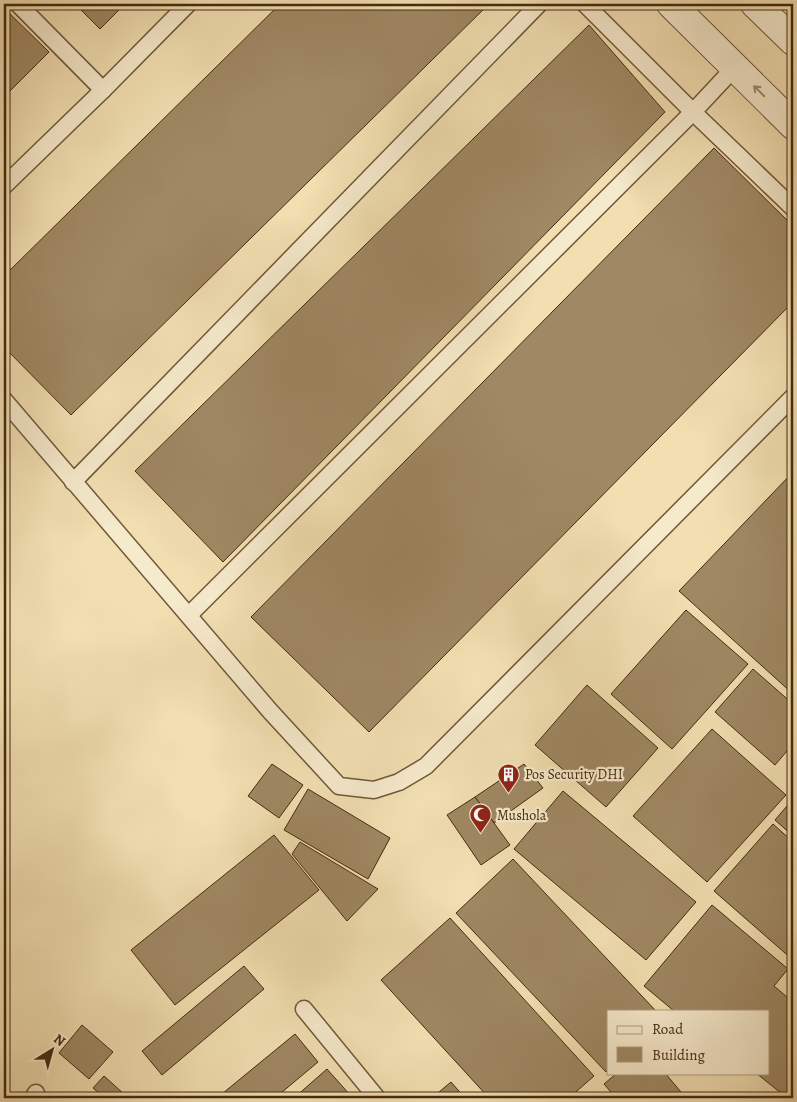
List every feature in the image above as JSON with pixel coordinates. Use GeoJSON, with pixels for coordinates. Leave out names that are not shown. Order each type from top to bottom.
{"type":"FeatureCollection","features":[{"type":"Feature","properties":{"kind":"street"},"geometry":{"type":"LineString","coordinates":[[671,4],[793,125]]}},
{"type":"Feature","properties":{"kind":"street"},"geometry":{"type":"LineString","coordinates":[[755,4],[793,42]]}},
{"type":"Feature","properties":{"kind":"lane"},"geometry":{"type":"LineString","coordinates":[[18,4],[103,90]]}},
{"type":"Feature","properties":{"kind":"lane"},"geometry":{"type":"LineString","coordinates":[[4,186],[188,4]]}},
{"type":"Feature","properties":{"kind":"lane"},"geometry":{"type":"LineString","coordinates":[[73,482],[539,4]]}},
{"type":"Feature","properties":{"kind":"lane"},"geometry":{"type":"LineString","coordinates":[[585,4],[793,208]]}},
{"type":"Feature","properties":{"kind":"lane"},"geometry":{"type":"LineString","coordinates":[[189,615],[693,112],[735,67]]}},
{"type":"Feature","properties":{"kind":"lane"},"geometry":{"type":"LineString","coordinates":[[4,400],[270,711],[339,786],[374,790],[398,782],[426,766],[793,397]]}},
{"type":"Feature","properties":{"kind":"lane"},"geometry":{"type":"LineString","coordinates":[[304,1009],[377,1098]]}},
{"type":"Feature","properties":{"kind":"building"},"geometry":{"type":"Polygon","coordinates":[[[75,4],[125,4],[100,29],[75,4]]]}},
{"type":"Feature","properties":{"kind":"building"},"geometry":{"type":"Polygon","coordinates":[[[280,4],[489,4],[71,415],[4,347],[4,276],[280,4]]]}},
{"type":"Feature","properties":{"kind":"building"},"geometry":{"type":"Polygon","coordinates":[[[4,8],[49,52],[4,97],[4,8]]]}},
{"type":"Feature","properties":{"kind":"building"},"geometry":{"type":"Polygon","coordinates":[[[589,25],[665,112],[223,562],[135,471],[589,25]]]}},
{"type":"Feature","properties":{"kind":"building"},"geometry":{"type":"Polygon","coordinates":[[[714,148],[793,226],[793,302],[369,732],[251,617],[714,148]]]}},
{"type":"Feature","properties":{"kind":"building"},"geometry":{"type":"Polygon","coordinates":[[[793,472],[793,694],[679,591],[793,472]]]}},
{"type":"Feature","properties":{"kind":"building"},"geometry":{"type":"Polygon","coordinates":[[[686,610],[748,664],[672,749],[611,694],[686,610]]]}},
{"type":"Feature","properties":{"kind":"building"},"geometry":{"type":"Polygon","coordinates":[[[753,669],[793,704],[793,744],[775,765],[715,712],[753,669]]]}},
{"type":"Feature","properties":{"kind":"building"},"geometry":{"type":"Polygon","coordinates":[[[587,685],[658,748],[606,807],[535,745],[587,685]]]}},
{"type":"Feature","properties":{"kind":"building"},"geometry":{"type":"Polygon","coordinates":[[[712,729],[786,795],[707,882],[633,816],[712,729]]]}},
{"type":"Feature","properties":{"kind":"building"},"geometry":{"type":"Polygon","coordinates":[[[272,764],[303,785],[279,818],[248,796],[272,764]]]}},
{"type":"Feature","properties":{"kind":"building","name":"Pos Security DHI"},"geometry":{"type":"Polygon","coordinates":[[[524,764],[543,788],[494,823],[475,797],[524,764]]]}},
{"type":"Feature","properties":{"kind":"building"},"geometry":{"type":"Polygon","coordinates":[[[308,789],[390,838],[368,879],[284,830],[308,789]]]}},
{"type":"Feature","properties":{"kind":"building"},"geometry":{"type":"Polygon","coordinates":[[[563,791],[696,902],[646,960],[514,849],[563,791]]]}},
{"type":"Feature","properties":{"kind":"building","name":"Mushola"},"geometry":{"type":"Polygon","coordinates":[[[475,797],[510,845],[481,865],[447,815],[475,797]]]}},
{"type":"Feature","properties":{"kind":"building"},"geometry":{"type":"Polygon","coordinates":[[[793,799],[793,836],[775,820],[793,799]]]}},
{"type":"Feature","properties":{"kind":"building"},"geometry":{"type":"Polygon","coordinates":[[[773,824],[793,842],[793,960],[714,891],[773,824]]]}},
{"type":"Feature","properties":{"kind":"building"},"geometry":{"type":"Polygon","coordinates":[[[274,835],[319,890],[175,1005],[131,950],[274,835]]]}},
{"type":"Feature","properties":{"kind":"building"},"geometry":{"type":"Polygon","coordinates":[[[300,842],[378,889],[347,921],[292,854],[300,842]]]}},
{"type":"Feature","properties":{"kind":"building"},"geometry":{"type":"Polygon","coordinates":[[[513,859],[655,1010],[607,1010],[606,1072],[456,913],[513,859]]]}},
{"type":"Feature","properties":{"kind":"building"},"geometry":{"type":"Polygon","coordinates":[[[712,905],[788,969],[774,986],[793,1002],[793,1098],[787,1098],[757,1074],[770,1074],[770,1010],[673,1010],[644,986],[712,905]]]}},
{"type":"Feature","properties":{"kind":"building"},"geometry":{"type":"Polygon","coordinates":[[[450,918],[594,1076],[569,1098],[489,1098],[381,980],[450,918]]]}},
{"type":"Feature","properties":{"kind":"building"},"geometry":{"type":"Polygon","coordinates":[[[244,966],[264,989],[162,1075],[142,1051],[244,966]]]}},
{"type":"Feature","properties":{"kind":"building"},"geometry":{"type":"Polygon","coordinates":[[[82,1025],[113,1052],[89,1079],[59,1053],[82,1025]]]}},
{"type":"Feature","properties":{"kind":"building"},"geometry":{"type":"Polygon","coordinates":[[[295,1034],[318,1062],[275,1098],[217,1098],[295,1034]]]}},
{"type":"Feature","properties":{"kind":"building"},"geometry":{"type":"Polygon","coordinates":[[[327,1069],[351,1096],[348,1098],[294,1098],[327,1069]]]}},
{"type":"Feature","properties":{"kind":"building"},"geometry":{"type":"Polygon","coordinates":[[[616,1074],[666,1074],[686,1098],[616,1098],[604,1084],[616,1074]]]}},
{"type":"Feature","properties":{"kind":"building"},"geometry":{"type":"Polygon","coordinates":[[[104,1076],[124,1094],[120,1098],[105,1098],[93,1088],[104,1076]]]}},
{"type":"Feature","properties":{"kind":"building"},"geometry":{"type":"Polygon","coordinates":[[[451,1082],[465,1098],[432,1098],[451,1082]]]}},
{"type":"Feature","properties":{"kind":"place","name":"Pos Security DHI"},"geometry":{"type":"Point","coordinates":[509,793]}},
{"type":"Feature","properties":{"kind":"place","name":"Mushola"},"geometry":{"type":"Point","coordinates":[481,834]}}]}
